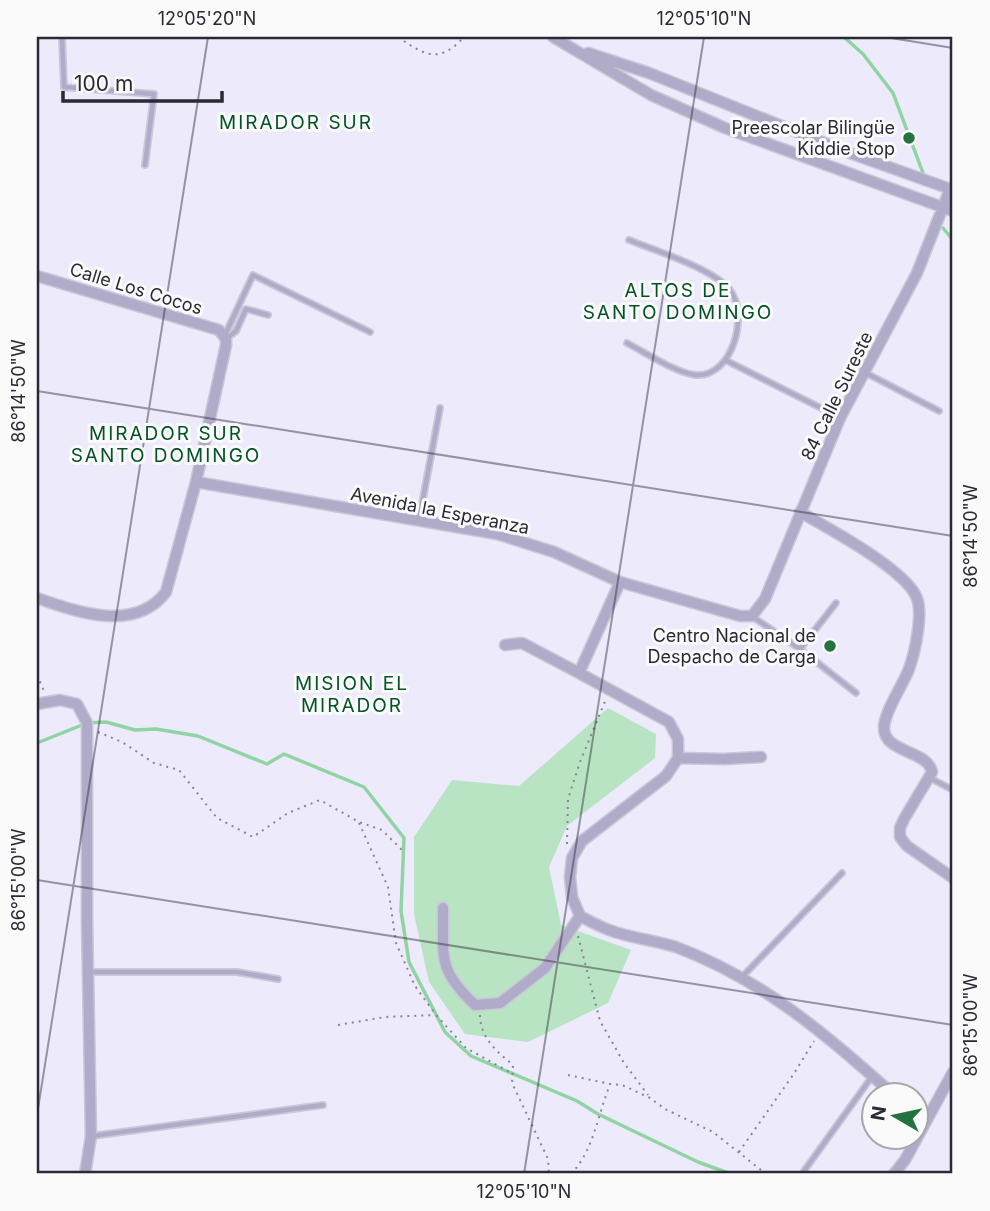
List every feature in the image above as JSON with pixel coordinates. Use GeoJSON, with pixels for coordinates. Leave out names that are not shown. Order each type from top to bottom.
{"type":"FeatureCollection","features":[{"type":"Feature","properties":{"kind":"street"},"geometry":{"type":"LineString","coordinates":[[553,37],[651,95],[725,128],[948,209]]}},
{"type":"Feature","properties":{"kind":"street"},"geometry":{"type":"LineString","coordinates":[[577,50],[649,73],[847,152],[951,190]]}},
{"type":"Feature","properties":{"kind":"street"},"geometry":{"type":"LineString","coordinates":[[841,169],[847,152]]}},
{"type":"Feature","properties":{"kind":"street"},"geometry":{"type":"LineString","coordinates":[[929,201],[935,184]]}},
{"type":"Feature","properties":{"kind":"street","name":"84 Calle Sureste"},"geometry":{"type":"LineString","coordinates":[[752,616],[765,599],[840,418],[948,209],[951,190]]}},
{"type":"Feature","properties":{"kind":"street","name":"Calle Los Cocos"},"geometry":{"type":"LineString","coordinates":[[37,276],[219,330],[226,337]]}},
{"type":"Feature","properties":{"kind":"street"},"geometry":{"type":"LineString","coordinates":[[37,598],[72,610],[108,616],[145,610],[157,604],[166,592],[196,482],[226,337]]}},
{"type":"Feature","properties":{"kind":"street","name":"Avenida la Esperanza"},"geometry":{"type":"LineString","coordinates":[[196,482],[497,534],[554,552],[620,582],[740,616],[752,616]]}},
{"type":"Feature","properties":{"kind":"street"},"geometry":{"type":"LineString","coordinates":[[800,512],[904,579],[917,597],[920,614],[911,663],[884,728],[892,743],[931,766],[930,778],[904,819],[900,837],[907,846],[953,878]]}},
{"type":"Feature","properties":{"kind":"street"},"geometry":{"type":"LineString","coordinates":[[579,673],[620,582]]}},
{"type":"Feature","properties":{"kind":"street"},"geometry":{"type":"LineString","coordinates":[[443,908],[444,966],[455,986],[475,1005],[500,1003],[545,968],[577,921],[570,877],[572,858],[583,841],[666,776],[678,758],[678,739],[669,722],[522,643],[505,645]]}},
{"type":"Feature","properties":{"kind":"street"},"geometry":{"type":"LineString","coordinates":[[42,703],[60,700],[77,704],[87,723],[91,1136],[85,1174]]}},
{"type":"Feature","properties":{"kind":"street"},"geometry":{"type":"LineString","coordinates":[[678,758],[724,760],[761,757]]}},
{"type":"Feature","properties":{"kind":"street"},"geometry":{"type":"LineString","coordinates":[[577,921],[675,947],[742,978],[819,1029],[880,1082]]}},
{"type":"Feature","properties":{"kind":"street"},"geometry":{"type":"LineString","coordinates":[[930,1113],[953,1072]]}},
{"type":"Feature","properties":{"kind":"street"},"geometry":{"type":"LineString","coordinates":[[894,1174],[909,1152]]}},
{"type":"Feature","properties":{"kind":"lane"},"geometry":{"type":"LineString","coordinates":[[62,37],[64,87],[154,94],[145,165]]}},
{"type":"Feature","properties":{"kind":"lane"},"geometry":{"type":"LineString","coordinates":[[628,240],[709,273],[730,290],[738,316],[732,347],[725,360],[713,372],[694,375],[628,343]]}},
{"type":"Feature","properties":{"kind":"lane"},"geometry":{"type":"LineString","coordinates":[[226,337],[253,275],[370,332]]}},
{"type":"Feature","properties":{"kind":"lane"},"geometry":{"type":"LineString","coordinates":[[226,337],[236,331],[246,309],[268,315]]}},
{"type":"Feature","properties":{"kind":"lane"},"geometry":{"type":"LineString","coordinates":[[725,360],[840,418]]}},
{"type":"Feature","properties":{"kind":"lane"},"geometry":{"type":"LineString","coordinates":[[863,372],[939,411]]}},
{"type":"Feature","properties":{"kind":"lane"},"geometry":{"type":"LineString","coordinates":[[419,521],[440,408]]}},
{"type":"Feature","properties":{"kind":"lane"},"geometry":{"type":"LineString","coordinates":[[800,649],[836,603]]}},
{"type":"Feature","properties":{"kind":"lane"},"geometry":{"type":"LineString","coordinates":[[752,616],[856,693]]}},
{"type":"Feature","properties":{"kind":"lane"},"geometry":{"type":"LineString","coordinates":[[930,778],[953,790]]}},
{"type":"Feature","properties":{"kind":"lane"},"geometry":{"type":"LineString","coordinates":[[742,978],[842,873]]}},
{"type":"Feature","properties":{"kind":"lane"},"geometry":{"type":"LineString","coordinates":[[88,972],[237,972],[278,979]]}},
{"type":"Feature","properties":{"kind":"lane"},"geometry":{"type":"LineString","coordinates":[[804,1171],[873,1076]]}},
{"type":"Feature","properties":{"kind":"lane"},"geometry":{"type":"LineString","coordinates":[[91,1136],[323,1105]]}},
{"type":"Feature","properties":{"kind":"path"},"geometry":{"type":"LineString","coordinates":[[398,37],[426,53],[438,55],[450,51],[464,37]]}},
{"type":"Feature","properties":{"kind":"path"},"geometry":{"type":"LineString","coordinates":[[37,675],[40,679],[42,703]]}},
{"type":"Feature","properties":{"kind":"path"},"geometry":{"type":"LineString","coordinates":[[572,858],[567,844],[568,799],[580,762],[607,699],[608,688]]}},
{"type":"Feature","properties":{"kind":"path"},"geometry":{"type":"LineString","coordinates":[[87,727],[122,742],[154,763],[179,770],[217,818],[253,837],[288,813],[320,800],[359,822],[382,830],[403,850]]}},
{"type":"Feature","properties":{"kind":"path"},"geometry":{"type":"LineString","coordinates":[[359,822],[388,887],[396,943],[415,986],[436,1015],[466,1048],[513,1074]]}},
{"type":"Feature","properties":{"kind":"path"},"geometry":{"type":"LineString","coordinates":[[577,921],[600,1021],[624,1063],[650,1098]]}},
{"type":"Feature","properties":{"kind":"path"},"geometry":{"type":"LineString","coordinates":[[480,1004],[480,1028],[495,1051],[513,1065],[512,1083],[548,1159],[549,1174]]}},
{"type":"Feature","properties":{"kind":"path"},"geometry":{"type":"LineString","coordinates":[[338,1025],[385,1017],[436,1015]]}},
{"type":"Feature","properties":{"kind":"path"},"geometry":{"type":"LineString","coordinates":[[738,1153],[793,1075],[819,1029]]}},
{"type":"Feature","properties":{"kind":"path"},"geometry":{"type":"LineString","coordinates":[[568,1075],[622,1085],[650,1098],[665,1109],[713,1132],[766,1174]]}},
{"type":"Feature","properties":{"kind":"path"},"geometry":{"type":"LineString","coordinates":[[571,1174],[591,1145],[598,1114],[610,1084]]}},
{"type":"Feature","properties":{"kind":"green space"},"geometry":{"type":"Polygon","coordinates":[[[608,708],[656,734],[655,758],[567,826],[549,867],[561,925],[631,950],[608,1003],[528,1042],[465,1034],[429,982],[414,914],[414,837],[452,780],[519,786],[608,708]]]}},
{"type":"Feature","properties":{"kind":"waterway"},"geometry":{"type":"LineString","coordinates":[[844,37],[863,54],[893,93],[923,173]]}},
{"type":"Feature","properties":{"kind":"waterway"},"geometry":{"type":"LineString","coordinates":[[943,228],[953,240]]}},
{"type":"Feature","properties":{"kind":"waterway"},"geometry":{"type":"LineString","coordinates":[[37,743],[87,723],[106,722],[135,730],[156,729],[198,736],[267,764],[284,754],[364,787],[404,838],[401,911],[409,962],[445,1032],[471,1056],[577,1101],[598,1114],[698,1162],[731,1174]]}},
{"type":"Feature","properties":{"kind":"place","name":"Preescolar Bilingüe Kiddie Stop"},"geometry":{"type":"Point","coordinates":[909,138]}},
{"type":"Feature","properties":{"kind":"place","name":"Centro Nacional de Despacho de Carga"},"geometry":{"type":"Point","coordinates":[830,646]}},
{"type":"Feature","properties":{"kind":"district","name":"MIRADOR SUR"},"geometry":{"type":"Point","coordinates":[296,122]}},
{"type":"Feature","properties":{"kind":"district","name":"ALTOS DE SANTO DOMINGO"},"geometry":{"type":"Point","coordinates":[678,301]}},
{"type":"Feature","properties":{"kind":"district","name":"MIRADOR SUR SANTO DOMINGO"},"geometry":{"type":"Point","coordinates":[166,444]}},
{"type":"Feature","properties":{"kind":"district","name":"MISION EL MIRADOR"},"geometry":{"type":"Point","coordinates":[352,694]}}]}
